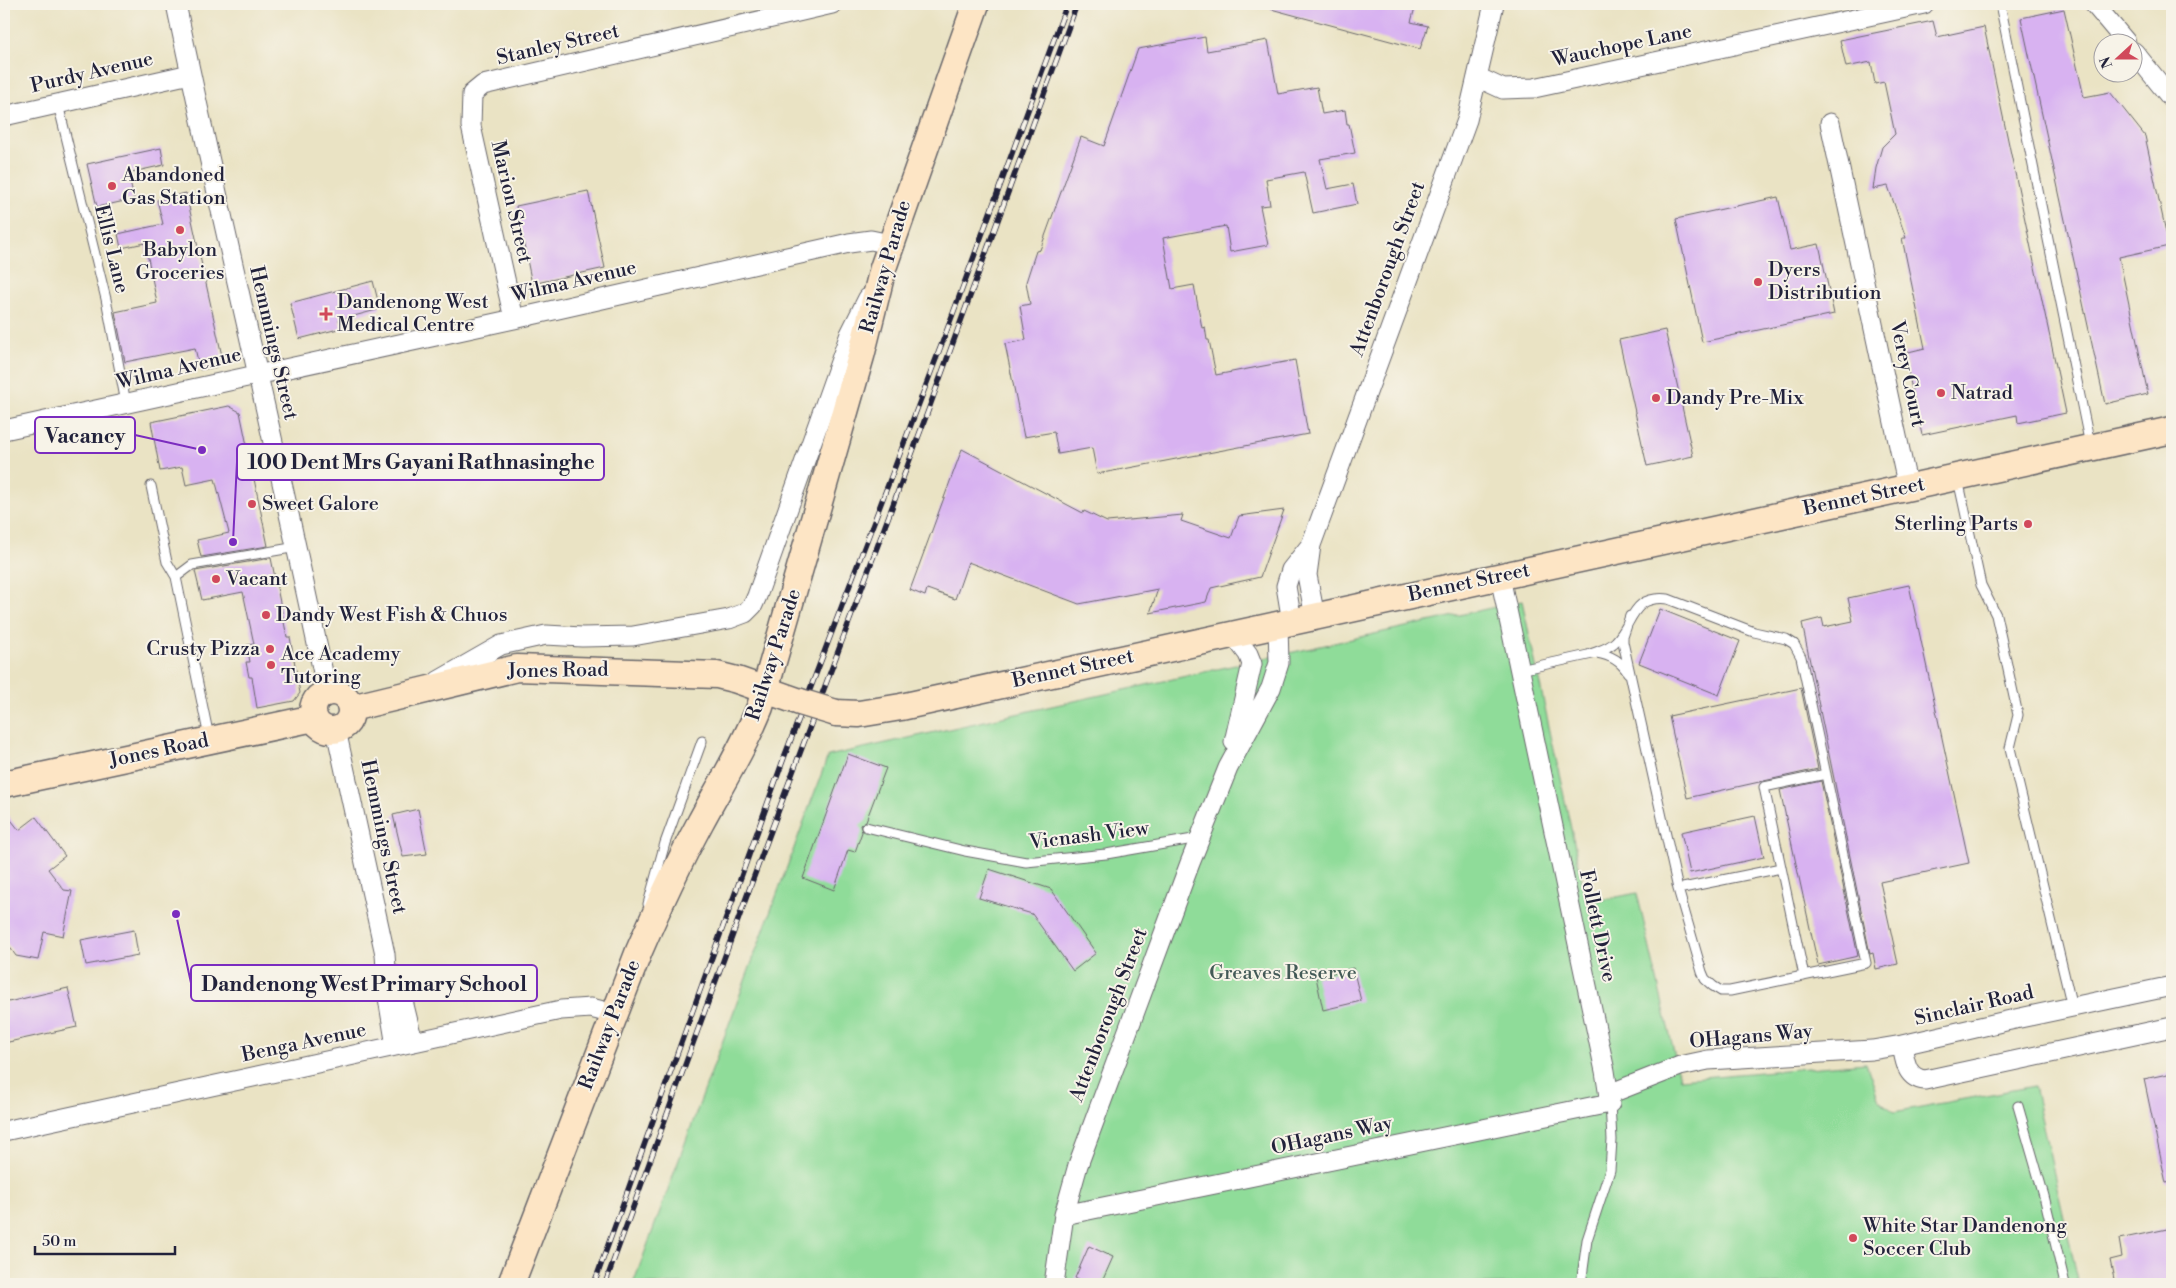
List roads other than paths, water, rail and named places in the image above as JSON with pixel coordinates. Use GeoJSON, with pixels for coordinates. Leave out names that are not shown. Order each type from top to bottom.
{"type":"FeatureCollection","features":[{"type":"Feature","properties":{"kind":"main road","name":"Railway Parade"},"geometry":{"type":"LineString","coordinates":[[511,1284],[614,1014],[663,896],[699,824],[750,732],[766,691],[861,356],[887,256],[976,4]]}},
{"type":"Feature","properties":{"kind":"main road","name":"Bennet Street"},"geometry":{"type":"LineString","coordinates":[[766,691],[836,713],[859,714],[900,707],[2172,430]]}},
{"type":"Feature","properties":{"kind":"main road","name":"Jones Road"},"geometry":{"type":"LineString","coordinates":[[351,708],[501,671],[531,668],[711,674],[737,680],[766,691]]}},
{"type":"Feature","properties":{"kind":"main road"},"geometry":{"type":"LineString","coordinates":[[327,692],[339,693],[345,696],[351,708],[347,722],[325,724],[314,706],[316,700],[327,692]]}},
{"type":"Feature","properties":{"kind":"main road","name":"Jones Road"},"geometry":{"type":"LineString","coordinates":[[4,784],[209,740],[325,724]]}},
{"type":"Feature","properties":{"kind":"street","name":"Hemmings Street"},"geometry":{"type":"LineString","coordinates":[[176,4],[190,74],[297,547],[327,692]]}},
{"type":"Feature","properties":{"kind":"street","name":"Stanley Street"},"geometry":{"type":"LineString","coordinates":[[472,94],[483,85],[832,4]]}},
{"type":"Feature","properties":{"kind":"street","name":"Attenborough Street"},"geometry":{"type":"LineString","coordinates":[[1054,1284],[1064,1215],[1091,1128],[1228,768],[1271,688],[1280,652],[1295,621],[1286,586],[1291,570],[1311,545],[1467,120],[1494,4]]}},
{"type":"Feature","properties":{"kind":"street","name":"Wauchope Lane"},"geometry":{"type":"LineString","coordinates":[[1477,77],[1503,89],[1534,88],[1924,4]]}},
{"type":"Feature","properties":{"kind":"street"},"geometry":{"type":"LineString","coordinates":[[2094,4],[2118,32]]}},
{"type":"Feature","properties":{"kind":"street"},"geometry":{"type":"LineString","coordinates":[[2144,64],[2172,99]]}},
{"type":"Feature","properties":{"kind":"street","name":"Purdy Avenue"},"geometry":{"type":"LineString","coordinates":[[4,116],[190,74]]}},
{"type":"Feature","properties":{"kind":"street","name":"Marion Street"},"geometry":{"type":"LineString","coordinates":[[472,94],[472,126],[514,319]]}},
{"type":"Feature","properties":{"kind":"street","name":"Verey Court"},"geometry":{"type":"LineString","coordinates":[[1830,123],[1908,488]]}},
{"type":"Feature","properties":{"kind":"street","name":"Wilma Avenue"},"geometry":{"type":"LineString","coordinates":[[4,430],[858,242],[871,240],[887,256]]}},
{"type":"Feature","properties":{"kind":"street"},"geometry":{"type":"LineString","coordinates":[[424,690],[501,645],[546,635],[582,637],[637,635],[729,619],[748,611],[758,596],[850,334],[887,256]]}},
{"type":"Feature","properties":{"kind":"street","name":"Follett Drive"},"geometry":{"type":"LineString","coordinates":[[1500,576],[1609,1099]]}},
{"type":"Feature","properties":{"kind":"street","name":"Attenborough Street"},"geometry":{"type":"LineString","coordinates":[[1228,768],[1252,666],[1248,654],[1233,634]]}},
{"type":"Feature","properties":{"kind":"street","name":"Hemmings Street"},"geometry":{"type":"LineString","coordinates":[[325,724],[385,954],[403,1001],[405,1044]]}},
{"type":"Feature","properties":{"kind":"street","name":"Sinclair Road"},"geometry":{"type":"LineString","coordinates":[[2172,986],[1902,1045],[1910,1073],[1918,1079],[1925,1080],[2172,1027]]}},
{"type":"Feature","properties":{"kind":"street","name":"Benga Avenue"},"geometry":{"type":"LineString","coordinates":[[4,1131],[571,1008],[591,1008],[614,1014]]}},
{"type":"Feature","properties":{"kind":"street","name":"OHagans Way"},"geometry":{"type":"LineString","coordinates":[[1064,1215],[1609,1099],[1680,1066],[1708,1060],[1872,1050],[1902,1045]]}},
{"type":"Feature","properties":{"kind":"lane"},"geometry":{"type":"LineString","coordinates":[[2000,4],[2090,448]]}},
{"type":"Feature","properties":{"kind":"lane","name":"Ellis Lane"},"geometry":{"type":"LineString","coordinates":[[58,104],[106,299],[126,403]]}},
{"type":"Feature","properties":{"kind":"lane"},"geometry":{"type":"LineString","coordinates":[[1958,477],[1981,586],[1996,615],[2018,715],[2010,748],[2072,1007]]}},
{"type":"Feature","properties":{"kind":"lane"},"geometry":{"type":"LineString","coordinates":[[151,486],[167,562],[176,577],[209,740]]}},
{"type":"Feature","properties":{"kind":"lane"},"geometry":{"type":"LineString","coordinates":[[176,577],[192,565],[297,547]]}},
{"type":"Feature","properties":{"kind":"lane"},"geometry":{"type":"LineString","coordinates":[[1588,655],[1617,641],[1630,616],[1636,609],[1645,603],[1657,599],[1668,599],[1744,628],[1786,639],[1794,644],[1800,656],[1866,963],[1730,990],[1721,990],[1705,979],[1678,889],[1631,680],[1623,639],[1630,616]]}},
{"type":"Feature","properties":{"kind":"lane"},"geometry":{"type":"LineString","coordinates":[[1520,670],[1588,655],[1603,654],[1623,666],[1631,680]]}},
{"type":"Feature","properties":{"kind":"lane"},"geometry":{"type":"LineString","coordinates":[[630,974],[660,857],[702,741]]}},
{"type":"Feature","properties":{"kind":"lane"},"geometry":{"type":"LineString","coordinates":[[1804,976],[1764,788],[1826,774]]}},
{"type":"Feature","properties":{"kind":"lane","name":"Vicnash View"},"geometry":{"type":"LineString","coordinates":[[866,827],[965,851],[1026,862],[1106,854],[1200,838]]}},
{"type":"Feature","properties":{"kind":"lane"},"geometry":{"type":"LineString","coordinates":[[1678,889],[1781,868]]}},
{"type":"Feature","properties":{"kind":"lane","name":"Follett Drive"},"geometry":{"type":"LineString","coordinates":[[1581,1284],[1590,1231],[1610,1170],[1612,1140],[1609,1099]]}},
{"type":"Feature","properties":{"kind":"lane"},"geometry":{"type":"LineString","coordinates":[[2018,1106],[2044,1196],[2065,1284]]}},
{"type":"Feature","properties":{"kind":"railway"},"geometry":{"type":"LineString","coordinates":[[594,1284],[785,755],[944,338],[1067,4]]}},
{"type":"Feature","properties":{"kind":"railway"},"geometry":{"type":"LineString","coordinates":[[605,1284],[1077,4]]}},
{"type":"Feature","properties":{"kind":"place","name":"Abandoned Gas Station"},"geometry":{"type":"Point","coordinates":[112,186]}},
{"type":"Feature","properties":{"kind":"place","name":"Babylon Groceries"},"geometry":{"type":"Point","coordinates":[180,230]}},
{"type":"Feature","properties":{"kind":"place","name":"Dyers Distribution"},"geometry":{"type":"Point","coordinates":[1758,282]}},
{"type":"Feature","properties":{"kind":"place","name":"Dandenong West Medical Centre"},"geometry":{"type":"Point","coordinates":[326,314]}},
{"type":"Feature","properties":{"kind":"place","name":"Natrad"},"geometry":{"type":"Point","coordinates":[1941,393]}},
{"type":"Feature","properties":{"kind":"place","name":"Dandy Pre-Mix"},"geometry":{"type":"Point","coordinates":[1656,398]}},
{"type":"Feature","properties":{"kind":"place","name":"Vacancy"},"geometry":{"type":"Point","coordinates":[202,450]}},
{"type":"Feature","properties":{"kind":"place","name":"Sweet Galore"},"geometry":{"type":"Point","coordinates":[252,504]}},
{"type":"Feature","properties":{"kind":"place","name":"Sterling Parts"},"geometry":{"type":"Point","coordinates":[2028,524]}},
{"type":"Feature","properties":{"kind":"place","name":"100 Dent Mrs Gayani Rathnasinghe"},"geometry":{"type":"Point","coordinates":[233,542]}},
{"type":"Feature","properties":{"kind":"place","name":"Vacant"},"geometry":{"type":"Point","coordinates":[216,579]}},
{"type":"Feature","properties":{"kind":"place","name":"Dandy West Fish & Chuos"},"geometry":{"type":"Point","coordinates":[266,615]}},
{"type":"Feature","properties":{"kind":"place","name":"Crusty Pizza"},"geometry":{"type":"Point","coordinates":[270,649]}},
{"type":"Feature","properties":{"kind":"place","name":"Ace Academy Tutoring"},"geometry":{"type":"Point","coordinates":[271,665]}},
{"type":"Feature","properties":{"kind":"place","name":"Dandenong West Primary School"},"geometry":{"type":"Point","coordinates":[176,914]}},
{"type":"Feature","properties":{"kind":"place","name":"White Star Dandenong Soccer Club"},"geometry":{"type":"Point","coordinates":[1853,1238]}},
{"type":"Feature","properties":{"kind":"park label","name":"Greaves Reserve"},"geometry":{"type":"Point","coordinates":[1283,973]}}]}
